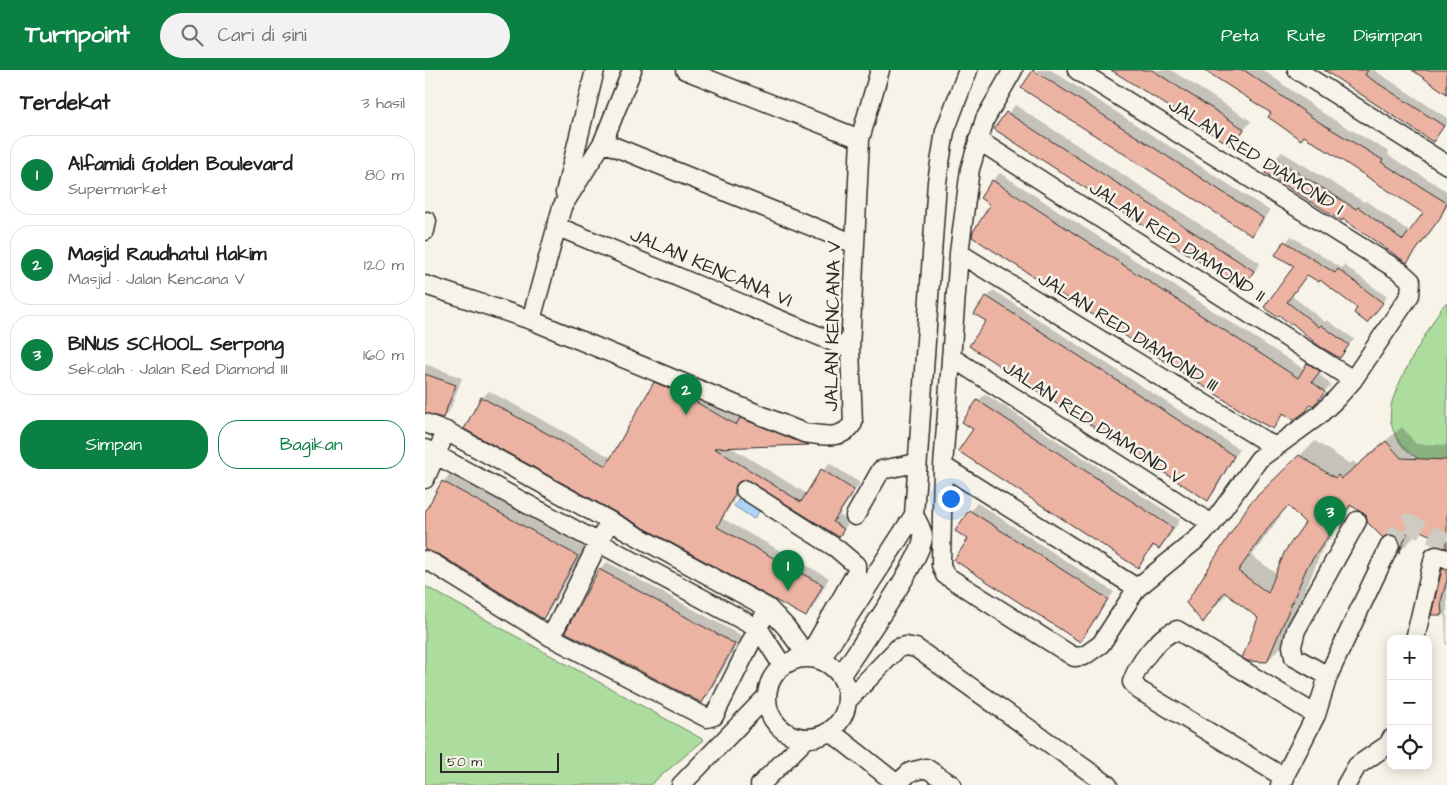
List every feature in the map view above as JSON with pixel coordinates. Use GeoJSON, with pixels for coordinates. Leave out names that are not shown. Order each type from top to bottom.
{"type":"FeatureCollection","features":[{"type":"Feature","properties":{"kind":"street"},"geometry":{"type":"LineString","coordinates":[[531,320],[595,70]]}},
{"type":"Feature","properties":{"kind":"street"},"geometry":{"type":"LineString","coordinates":[[561,207],[603,142],[633,70]]}},
{"type":"Feature","properties":{"kind":"street"},"geometry":{"type":"LineString","coordinates":[[685,70],[860,139]]}},
{"type":"Feature","properties":{"kind":"street","name":"JALAN KENCANA V"},"geometry":{"type":"LineString","coordinates":[[425,285],[531,320],[804,433],[828,436],[843,434],[853,423],[850,350],[860,139],[880,70]]}},
{"type":"Feature","properties":{"kind":"street"},"geometry":{"type":"LineString","coordinates":[[841,675],[914,563],[923,540],[923,534],[914,515],[937,182],[945,130],[968,70]]}},
{"type":"Feature","properties":{"kind":"street"},"geometry":{"type":"LineString","coordinates":[[1013,70],[985,119],[970,169],[959,253],[943,466],[941,565],[945,575],[1074,657],[1084,656],[1093,652],[1101,644],[1137,588],[1197,539],[1212,524],[1259,458],[1273,446],[1318,416],[1353,380]]}},
{"type":"Feature","properties":{"kind":"street","name":"JALAN RED DIAMOND I"},"geometry":{"type":"LineString","coordinates":[[1077,70],[1401,272],[1411,281],[1410,295],[1353,380]]}},
{"type":"Feature","properties":{"kind":"street"},"geometry":{"type":"LineString","coordinates":[[1297,70],[1447,165]]}},
{"type":"Feature","properties":{"kind":"street","name":"JALAN RED DIAMOND II"},"geometry":{"type":"LineString","coordinates":[[978,140],[1353,380]]}},
{"type":"Feature","properties":{"kind":"street"},"geometry":{"type":"LineString","coordinates":[[603,142],[855,244]]}},
{"type":"Feature","properties":{"kind":"street","name":"JALAN KENCANA VI"},"geometry":{"type":"LineString","coordinates":[[556,226],[850,350]]}},
{"type":"Feature","properties":{"kind":"street","name":"JALAN RED DIAMOND III"},"geometry":{"type":"LineString","coordinates":[[959,253],[1273,446]]}},
{"type":"Feature","properties":{"kind":"street","name":"JALAN RED DIAMOND V"},"geometry":{"type":"LineString","coordinates":[[951,357],[1212,524]]}},
{"type":"Feature","properties":{"kind":"street"},"geometry":{"type":"LineString","coordinates":[[425,423],[446,431],[768,608],[815,658],[832,666],[841,675],[846,687],[848,700],[845,712],[839,723],[830,731],[819,736],[807,738],[794,736],[783,730],[773,721],[768,710],[766,697],[772,677],[782,665],[798,658],[815,658]]}},
{"type":"Feature","properties":{"kind":"street"},"geometry":{"type":"LineString","coordinates":[[425,479],[431,451],[446,431]]}},
{"type":"Feature","properties":{"kind":"street"},"geometry":{"type":"LineString","coordinates":[[431,451],[759,628],[782,665]]}},
{"type":"Feature","properties":{"kind":"street"},"geometry":{"type":"LineString","coordinates":[[855,516],[881,470],[917,464]]}},
{"type":"Feature","properties":{"kind":"street"},"geometry":{"type":"LineString","coordinates":[[943,466],[1137,588]]}},
{"type":"Feature","properties":{"kind":"street"},"geometry":{"type":"LineString","coordinates":[[745,490],[836,548],[856,565],[856,572],[815,658]]}},
{"type":"Feature","properties":{"kind":"street"},"geometry":{"type":"LineString","coordinates":[[815,658],[868,586],[914,515]]}},
{"type":"Feature","properties":{"kind":"street"},"geometry":{"type":"LineString","coordinates":[[551,637],[611,521]]}},
{"type":"Feature","properties":{"kind":"street"},"geometry":{"type":"LineString","coordinates":[[1328,676],[1294,657],[1292,646],[1296,630],[1357,521]]}},
{"type":"Feature","properties":{"kind":"street"},"geometry":{"type":"LineString","coordinates":[[1316,715],[1177,630],[1166,633],[1135,672],[1132,682],[1139,690],[1282,781],[1316,715],[1328,676],[1390,545]]}},
{"type":"Feature","properties":{"kind":"street"},"geometry":{"type":"LineString","coordinates":[[1416,635],[1434,557],[1447,559]]}},
{"type":"Feature","properties":{"kind":"street"},"geometry":{"type":"LineString","coordinates":[[425,560],[551,637],[707,718],[714,716],[768,608]]}},
{"type":"Feature","properties":{"kind":"street"},"geometry":{"type":"LineString","coordinates":[[868,586],[889,601]]}},
{"type":"Feature","properties":{"kind":"street"},"geometry":{"type":"LineString","coordinates":[[848,700],[898,648],[907,646],[916,648],[1108,785]]}},
{"type":"Feature","properties":{"kind":"street"},"geometry":{"type":"LineString","coordinates":[[681,785],[766,697]]}},
{"type":"Feature","properties":{"kind":"street"},"geometry":{"type":"LineString","coordinates":[[830,731],[896,784],[910,772],[926,768],[952,785]]}},
{"type":"Feature","properties":{"kind":"street"},"geometry":{"type":"LineString","coordinates":[[760,785],[807,738]]}},
{"type":"Feature","properties":{"kind":"street"},"geometry":{"type":"LineString","coordinates":[[1347,785],[1357,766],[1387,745]]}},
{"type":"Feature","properties":{"kind":"green space"},"geometry":{"type":"Polygon","coordinates":[[[1447,302],[1447,463],[1424,461],[1407,450],[1395,435],[1390,416],[1394,396],[1403,374],[1441,308],[1447,302]]]}},
{"type":"Feature","properties":{"kind":"green space"},"geometry":{"type":"Polygon","coordinates":[[[425,586],[704,740],[650,785],[425,785],[425,586]]]}},
{"type":"Feature","properties":{"kind":"water"},"geometry":{"type":"Polygon","coordinates":[[[740,497],[760,510],[754,519],[734,506],[740,497]]]}},
{"type":"Feature","properties":{"kind":"building"},"geometry":{"type":"Polygon","coordinates":[[[1033,70],[1263,218],[1252,236],[1021,88],[1033,70]]]}},
{"type":"Feature","properties":{"kind":"building"},"geometry":{"type":"Polygon","coordinates":[[[1111,70],[1152,70],[1244,129],[1233,147],[1111,70]]]}},
{"type":"Feature","properties":{"kind":"building"},"geometry":{"type":"Polygon","coordinates":[[[1204,70],[1244,70],[1319,122],[1383,160],[1381,162],[1447,203],[1440,218],[1407,263],[1343,219],[1342,221],[1265,173],[1274,158],[1356,209],[1358,207],[1403,240],[1423,213],[1304,136],[1301,140],[1268,117],[1271,113],[1204,70]]]}},
{"type":"Feature","properties":{"kind":"building"},"geometry":{"type":"Polygon","coordinates":[[[1324,70],[1368,70],[1365,75],[1444,126],[1433,142],[1324,70]]]}},
{"type":"Feature","properties":{"kind":"building"},"geometry":{"type":"Polygon","coordinates":[[[1412,70],[1447,70],[1447,94],[1434,85],[1412,70]]]}},
{"type":"Feature","properties":{"kind":"building"},"geometry":{"type":"Polygon","coordinates":[[[1006,112],[1254,271],[1242,289],[994,129],[1006,112]]]}},
{"type":"Feature","properties":{"kind":"building"},"geometry":{"type":"Polygon","coordinates":[[[992,180],[1298,378],[1307,363],[1320,371],[1312,382],[1325,392],[1313,406],[1311,404],[1306,411],[1294,420],[1283,413],[1273,429],[1256,420],[972,237],[973,232],[990,205],[980,198],[992,180]]]}},
{"type":"Feature","properties":{"kind":"building"},"geometry":{"type":"Polygon","coordinates":[[[1284,241],[1335,273],[1338,269],[1383,303],[1367,323],[1354,313],[1357,308],[1320,280],[1319,282],[1307,275],[1287,302],[1319,327],[1321,325],[1349,345],[1340,358],[1319,346],[1292,323],[1290,324],[1279,315],[1277,317],[1264,307],[1294,266],[1275,255],[1284,241]]]}},
{"type":"Feature","properties":{"kind":"building"},"geometry":{"type":"Polygon","coordinates":[[[986,296],[1234,456],[1208,501],[969,346],[986,321],[974,314],[986,296]]]}},
{"type":"Feature","properties":{"kind":"building"},"geometry":{"type":"Polygon","coordinates":[[[425,374],[456,385],[443,418],[425,413],[425,374]]]}},
{"type":"Feature","properties":{"kind":"building"},"geometry":{"type":"Polygon","coordinates":[[[654,382],[680,393],[736,425],[740,418],[809,445],[714,448],[801,502],[821,469],[854,490],[833,522],[844,529],[839,537],[746,479],[736,485],[735,494],[717,527],[823,585],[806,617],[464,429],[481,397],[606,466],[654,382]]]}},
{"type":"Feature","properties":{"kind":"building"},"geometry":{"type":"Polygon","coordinates":[[[977,400],[1173,528],[1159,549],[1153,545],[1138,568],[958,451],[973,429],[962,422],[977,400]]]}},
{"type":"Feature","properties":{"kind":"building"},"geometry":{"type":"Polygon","coordinates":[[[1386,441],[1401,458],[1447,460],[1447,548],[1441,546],[1442,541],[1410,526],[1399,554],[1401,545],[1398,539],[1390,534],[1383,538],[1367,522],[1366,515],[1350,505],[1307,567],[1267,662],[1247,661],[1242,658],[1258,618],[1224,592],[1203,623],[1186,603],[1250,503],[1299,455],[1335,478],[1338,475],[1341,479],[1386,441]],[[1288,506],[1271,524],[1238,571],[1268,593],[1285,551],[1305,523],[1288,506]]]}},
{"type":"Feature","properties":{"kind":"building"},"geometry":{"type":"Polygon","coordinates":[[[442,481],[578,556],[543,619],[440,555],[425,550],[425,512],[442,481]]]}},
{"type":"Feature","properties":{"kind":"building"},"geometry":{"type":"Polygon","coordinates":[[[969,510],[1108,599],[1080,642],[954,560],[968,539],[955,531],[969,510]]]}},
{"type":"Feature","properties":{"kind":"building"},"geometry":{"type":"Polygon","coordinates":[[[599,569],[735,644],[702,703],[565,632],[599,569]]]}},
{"type":"Feature","properties":{"kind":"building"},"geometry":{"type":"Polygon","coordinates":[[[1442,569],[1447,569],[1447,580],[1441,601],[1442,615],[1431,615],[1442,569]]]}},
{"type":"Feature","properties":{"kind":"tunnel"},"geometry":{"type":"LineString","coordinates":[[1390,545],[1402,526],[1408,523],[1447,542]]}},
{"type":"Feature","properties":{"kind":"place","name":"Masjid Raudhatul Hakim"},"geometry":{"type":"Point","coordinates":[686,415]}},
{"type":"Feature","properties":{"kind":"place","name":"BINUS SCHOOL Serpong"},"geometry":{"type":"Point","coordinates":[1330,537]}},
{"type":"Feature","properties":{"kind":"place","name":"Alfamidi Golden Boulevard"},"geometry":{"type":"Point","coordinates":[788,591]}}]}
